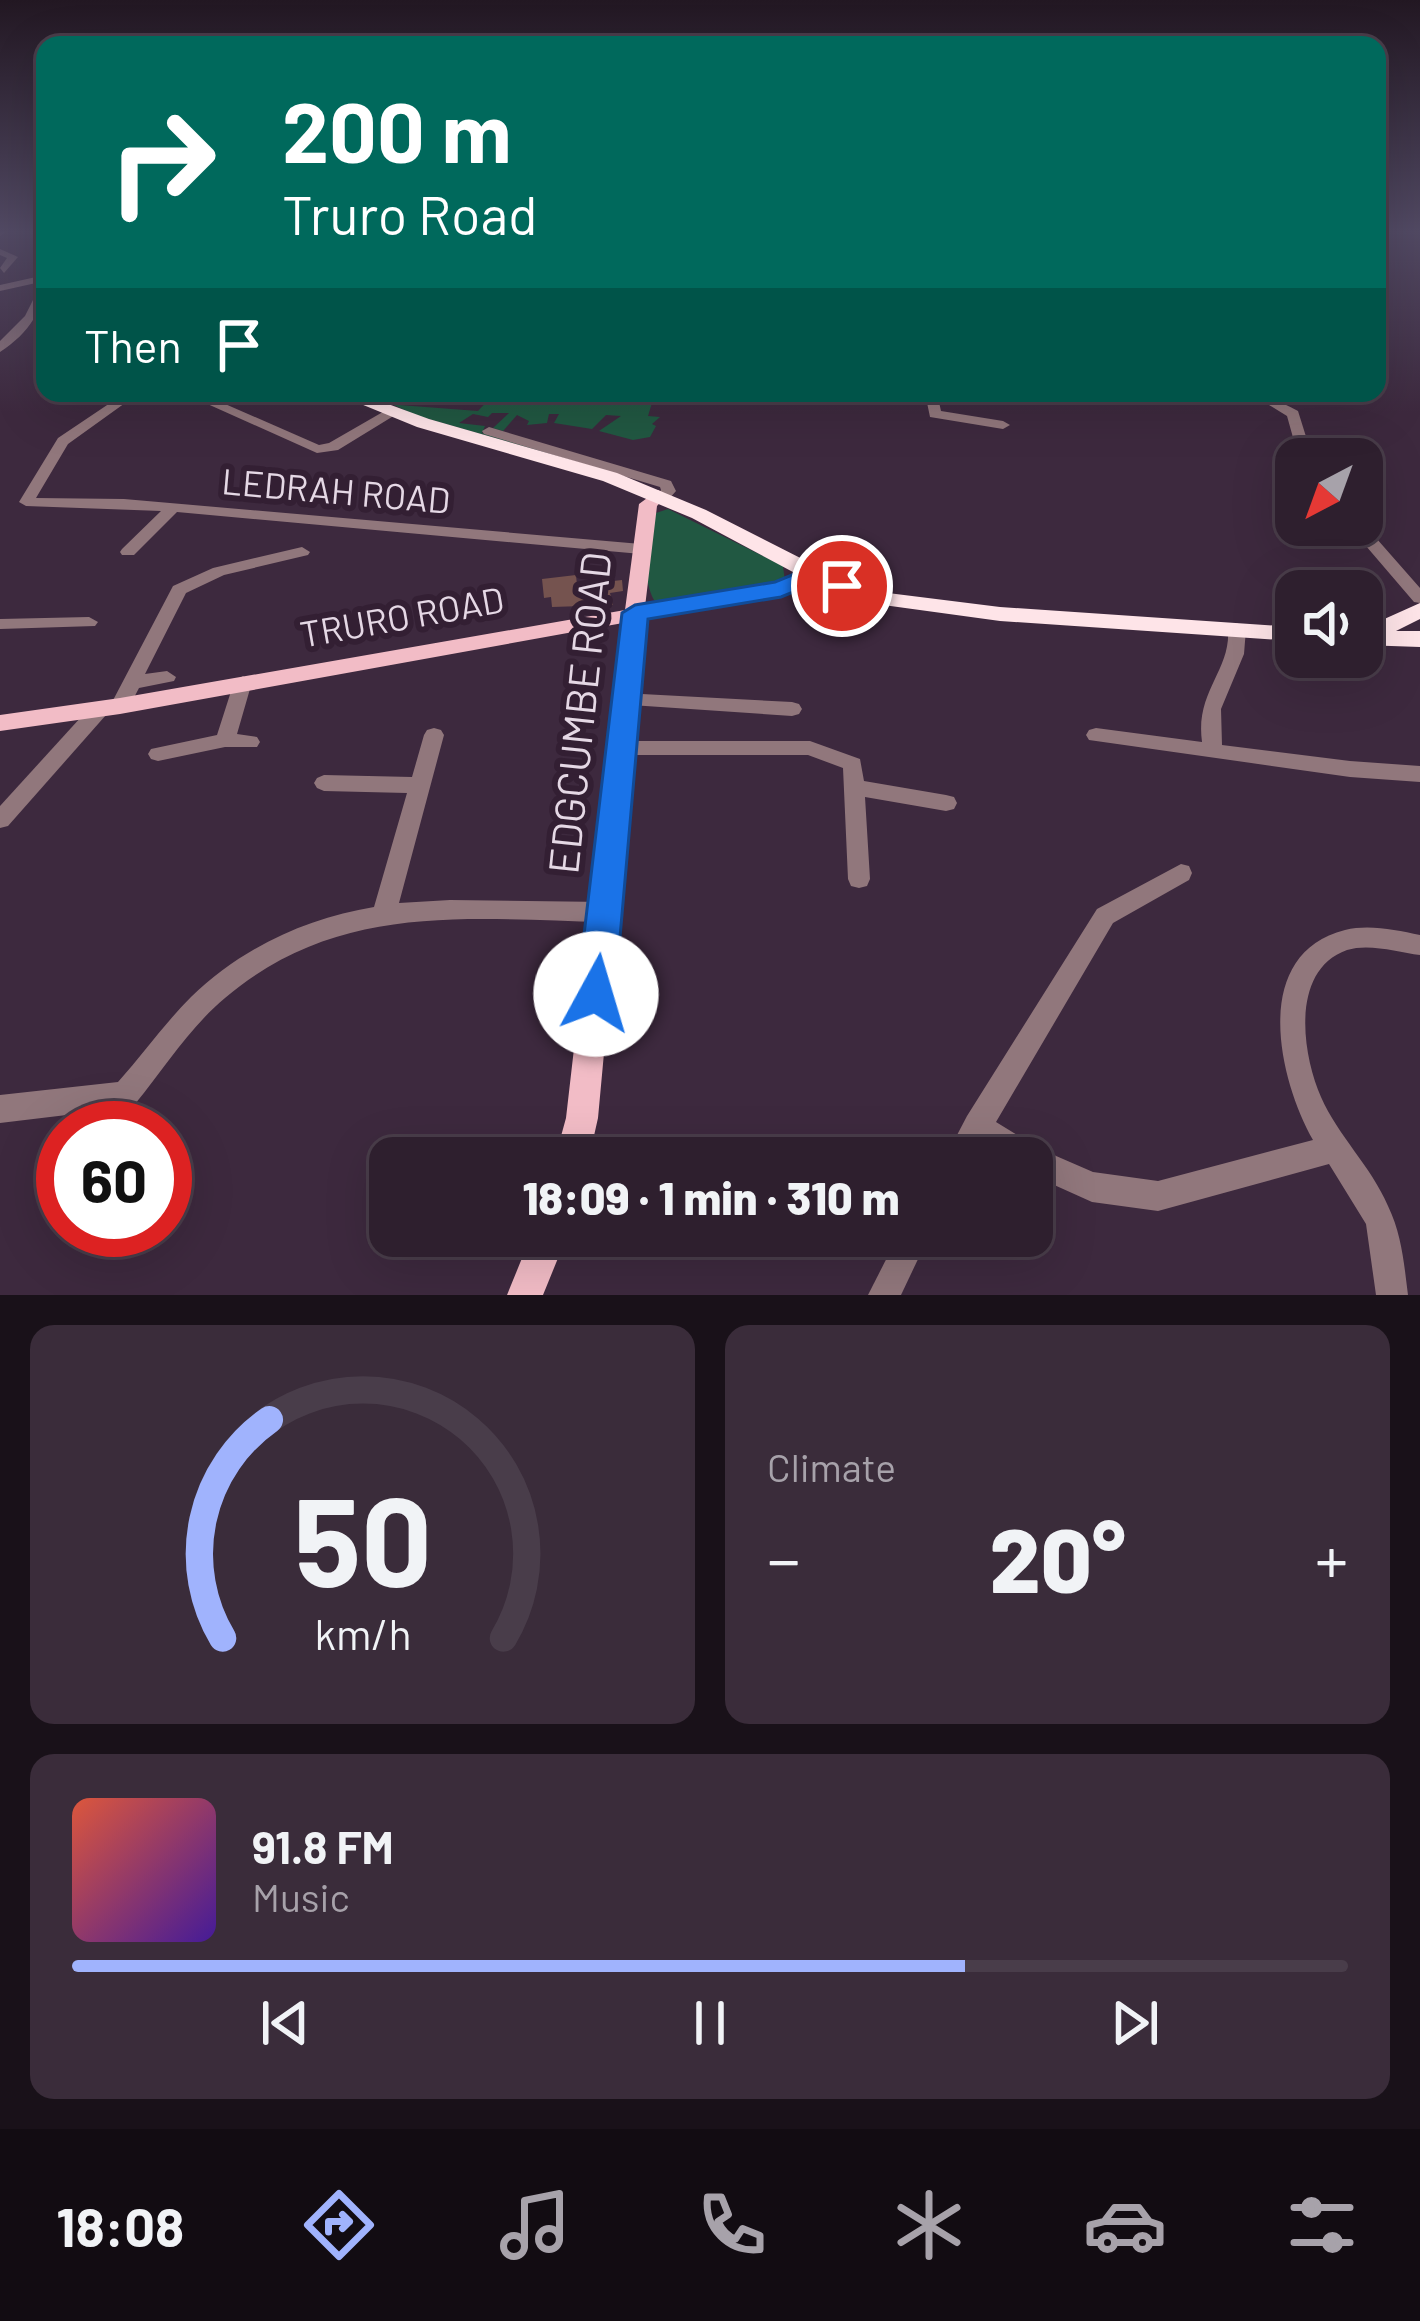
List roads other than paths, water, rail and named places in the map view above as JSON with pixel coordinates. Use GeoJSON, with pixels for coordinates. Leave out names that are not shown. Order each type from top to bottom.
{"type":"FeatureCollection","features":[{"type":"Feature","properties":{"kind":"highway"},"geometry":{"type":"LineString","coordinates":[[366,402],[574,460],[661,496],[861,593],[925,607],[1275,632]]}},
{"type":"Feature","properties":{"kind":"highway"},"geometry":{"type":"LineString","coordinates":[[375,402],[390,411]]}},
{"type":"Feature","properties":{"kind":"highway"},"geometry":{"type":"LineString","coordinates":[[1383,628],[1415,614]]}},
{"type":"Feature","properties":{"kind":"main road","name":"EDGCUMBE ROAD"},"geometry":{"type":"LineString","coordinates":[[577,1137],[641,549],[648,504],[661,496]]}},
{"type":"Feature","properties":{"kind":"main road","name":"TRURO ROAD"},"geometry":{"type":"LineString","coordinates":[[0,723],[109,708],[781,589],[814,574]]}},
{"type":"Feature","properties":{"kind":"main road"},"geometry":{"type":"LineString","coordinates":[[525,1295],[540,1257]]}},
{"type":"Feature","properties":{"kind":"street"},"geometry":{"type":"LineString","coordinates":[[0,348],[36,304]]}},
{"type":"Feature","properties":{"kind":"street","name":"LEDRAH ROAD"},"geometry":{"type":"LineString","coordinates":[[120,402],[63,441],[26,502],[174,507],[641,549]]}},
{"type":"Feature","properties":{"kind":"street"},"geometry":{"type":"LineString","coordinates":[[210,402],[317,449],[334,447],[390,411]]}},
{"type":"Feature","properties":{"kind":"street"},"geometry":{"type":"LineString","coordinates":[[933,402],[935,414],[1003,424]]}},
{"type":"Feature","properties":{"kind":"street"},"geometry":{"type":"LineString","coordinates":[[1273,402],[1293,414],[1300,438]]}},
{"type":"Feature","properties":{"kind":"street"},"geometry":{"type":"LineString","coordinates":[[489,431],[574,460]]}},
{"type":"Feature","properties":{"kind":"street"},"geometry":{"type":"LineString","coordinates":[[128,552],[174,507]]}},
{"type":"Feature","properties":{"kind":"street"},"geometry":{"type":"LineString","coordinates":[[1369,546],[1415,614]]}},
{"type":"Feature","properties":{"kind":"street"},"geometry":{"type":"LineString","coordinates":[[0,820],[132,683],[179,590],[219,572],[302,552]]}},
{"type":"Feature","properties":{"kind":"street"},"geometry":{"type":"LineString","coordinates":[[0,624],[89,622]]}},
{"type":"Feature","properties":{"kind":"street"},"geometry":{"type":"LineString","coordinates":[[1213,749],[1208,713],[1217,682],[1238,649],[1237,629]]}},
{"type":"Feature","properties":{"kind":"street"},"geometry":{"type":"LineString","coordinates":[[132,683],[167,677]]}},
{"type":"Feature","properties":{"kind":"street"},"geometry":{"type":"LineString","coordinates":[[225,740],[243,682]]}},
{"type":"Feature","properties":{"kind":"street"},"geometry":{"type":"LineString","coordinates":[[623,699],[792,709]]}},
{"type":"Feature","properties":{"kind":"street"},"geometry":{"type":"LineString","coordinates":[[385,911],[434,735]]}},
{"type":"Feature","properties":{"kind":"street"},"geometry":{"type":"LineString","coordinates":[[1096,735],[1420,774]]}},
{"type":"Feature","properties":{"kind":"street"},"geometry":{"type":"LineString","coordinates":[[158,754],[225,740],[250,742]]}},
{"type":"Feature","properties":{"kind":"street"},"geometry":{"type":"LineString","coordinates":[[619,748],[810,748],[853,764],[859,879]]}},
{"type":"Feature","properties":{"kind":"street"},"geometry":{"type":"LineString","coordinates":[[324,783],[420,785]]}},
{"type":"Feature","properties":{"kind":"street"},"geometry":{"type":"LineString","coordinates":[[854,787],[946,802]]}},
{"type":"Feature","properties":{"kind":"street"},"geometry":{"type":"LineString","coordinates":[[971,1137],[1105,916],[1181,873]]}},
{"type":"Feature","properties":{"kind":"street"},"geometry":{"type":"LineString","coordinates":[[0,1109],[125,1095],[216,990],[304,933],[385,911],[605,912]]}},
{"type":"Feature","properties":{"kind":"street"},"geometry":{"type":"LineString","coordinates":[[1392,1295],[1387,1243],[1378,1217],[1300,1081],[1292,1011],[1300,977],[1312,960],[1341,941],[1420,945]]}},
{"type":"Feature","properties":{"kind":"street"},"geometry":{"type":"LineString","coordinates":[[977,1126],[995,1137]]}},
{"type":"Feature","properties":{"kind":"street"},"geometry":{"type":"LineString","coordinates":[[1053,1169],[1092,1187],[1158,1196],[1336,1148]]}},
{"type":"Feature","properties":{"kind":"street"},"geometry":{"type":"LineString","coordinates":[[884,1295],[903,1257]]}}]}
